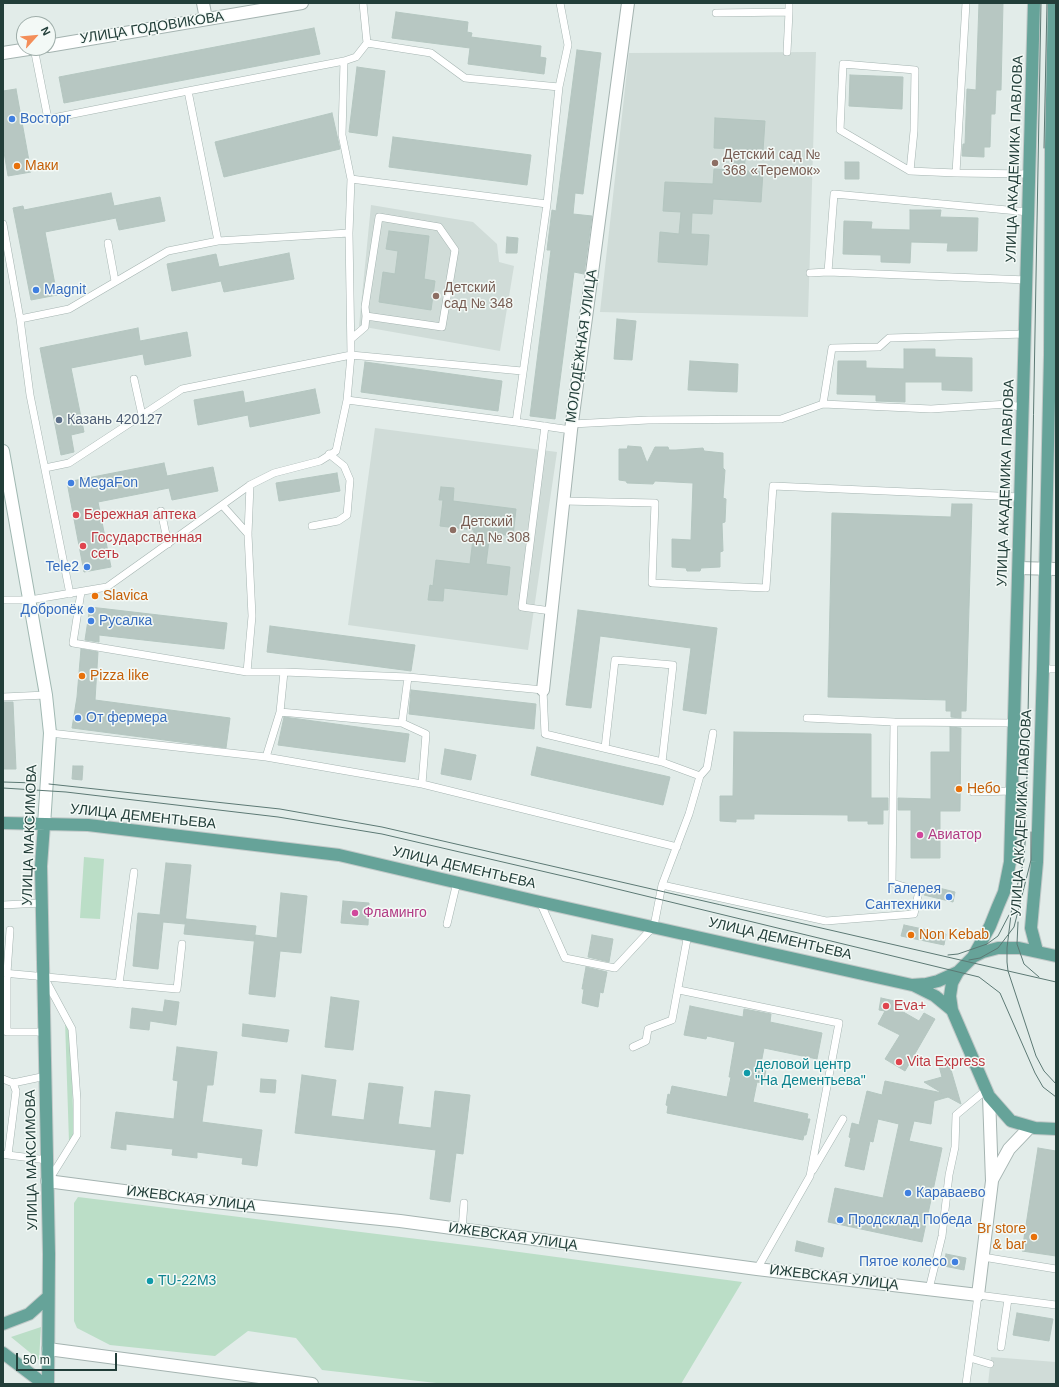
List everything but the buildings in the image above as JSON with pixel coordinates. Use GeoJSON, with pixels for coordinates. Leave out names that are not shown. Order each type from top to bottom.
{"type":"FeatureCollection","features":[{"type":"Feature","properties":{"kind":"main road","name":"УЛИЦА АКАДЕМИКА ПАВЛОВА"},"geometry":{"type":"LineString","coordinates":[[973,957],[990,926],[1004,892],[1010,862],[1034,3]]}},
{"type":"Feature","properties":{"kind":"main road","name":"УЛИЦА АКАДЕМИКА ПАВЛОВА"},"geometry":{"type":"LineString","coordinates":[[1037,952],[1031,928],[1037,862],[1043,669],[1051,569],[1054,3]]}},
{"type":"Feature","properties":{"kind":"main road","name":"УЛИЦА ДЕМЕНТЬЕВА"},"geometry":{"type":"LineString","coordinates":[[3,823],[44,825],[69,823],[338,855],[540,902],[654,926],[912,985],[935,996],[952,1010]]}},
{"type":"Feature","properties":{"kind":"main road","name":"УЛИЦА МАКСИМОВА"},"geometry":{"type":"LineString","coordinates":[[44,825],[41,866],[45,977],[48,1182],[48,1384]]}},
{"type":"Feature","properties":{"kind":"main road","name":"УЛИЦА ДЕМЕНТЬЕВА"},"geometry":{"type":"LineString","coordinates":[[1056,956],[1019,948],[998,948],[983,952],[973,957],[958,972],[952,983],[950,996],[952,1010],[988,1093],[1011,1121],[1030,1127],[1056,1129]]}},
{"type":"Feature","properties":{"kind":"main road","name":"УЛИЦА ДЕМЕНТЬЕВА"},"geometry":{"type":"LineString","coordinates":[[912,985],[932,983],[958,972]]}},
{"type":"Feature","properties":{"kind":"main road"},"geometry":{"type":"LineString","coordinates":[[3,1324],[29,1314],[48,1297]]}},
{"type":"Feature","properties":{"kind":"main road"},"geometry":{"type":"LineString","coordinates":[[3,1353],[44,1384]]}},
{"type":"Feature","properties":{"kind":"street"},"geometry":{"type":"LineString","coordinates":[[203,3],[206,20]]}},
{"type":"Feature","properties":{"kind":"street","name":"УЛИЦА ГОДОВИКОВА"},"geometry":{"type":"LineString","coordinates":[[56,45],[302,3]]}},
{"type":"Feature","properties":{"kind":"street","name":"МОЛОДЁЖНАЯ УЛИЦА"},"geometry":{"type":"LineString","coordinates":[[543,690],[572,427],[628,3]]}},
{"type":"Feature","properties":{"kind":"street"},"geometry":{"type":"LineString","coordinates":[[3,53],[16,51]]}},
{"type":"Feature","properties":{"kind":"street","name":"УЛИЦА МАКСИМОВА"},"geometry":{"type":"LineString","coordinates":[[3,451],[46,695],[50,733],[44,825]]}},
{"type":"Feature","properties":{"kind":"street"},"geometry":{"type":"LineString","coordinates":[[1019,568],[1051,569]]}},
{"type":"Feature","properties":{"kind":"street"},"geometry":{"type":"LineString","coordinates":[[978,1296],[992,1181],[988,1093]]}},
{"type":"Feature","properties":{"kind":"street"},"geometry":{"type":"LineString","coordinates":[[992,1181],[1009,1149],[1030,1127]]}},
{"type":"Feature","properties":{"kind":"street","name":"ИЖЕВСКАЯ УЛИЦА"},"geometry":{"type":"LineString","coordinates":[[48,1182],[185,1199],[348,1215],[756,1269],[978,1296]]}},
{"type":"Feature","properties":{"kind":"street"},"geometry":{"type":"LineString","coordinates":[[48,1349],[312,1384]]}},
{"type":"Feature","properties":{"kind":"lane"},"geometry":{"type":"LineString","coordinates":[[36,56],[48,118],[344,61],[356,57],[367,43],[364,3]]}},
{"type":"Feature","properties":{"kind":"lane"},"geometry":{"type":"LineString","coordinates":[[516,422],[522,371],[547,204],[559,87],[568,45],[560,3]]}},
{"type":"Feature","properties":{"kind":"lane"},"geometry":{"type":"LineString","coordinates":[[787,52],[789,3]]}},
{"type":"Feature","properties":{"kind":"lane"},"geometry":{"type":"LineString","coordinates":[[956,173],[966,3]]}},
{"type":"Feature","properties":{"kind":"lane"},"geometry":{"type":"LineString","coordinates":[[716,13],[789,12]]}},
{"type":"Feature","properties":{"kind":"lane"},"geometry":{"type":"LineString","coordinates":[[367,43],[431,53],[465,78],[559,87]]}},
{"type":"Feature","properties":{"kind":"lane"},"geometry":{"type":"LineString","coordinates":[[3,600],[30,600],[107,587],[223,506],[250,485],[274,473],[320,461],[336,450],[347,400],[351,355],[349,233],[351,179],[342,135],[344,61]]}},
{"type":"Feature","properties":{"kind":"lane"},"geometry":{"type":"LineString","coordinates":[[910,171],[914,131],[915,70],[843,64],[840,130],[910,171],[1030,174]]}},
{"type":"Feature","properties":{"kind":"lane"},"geometry":{"type":"LineString","coordinates":[[188,91],[218,241]]}},
{"type":"Feature","properties":{"kind":"lane"},"geometry":{"type":"LineString","coordinates":[[351,179],[547,204]]}},
{"type":"Feature","properties":{"kind":"lane"},"geometry":{"type":"LineString","coordinates":[[828,272],[834,194],[1028,212]]}},
{"type":"Feature","properties":{"kind":"lane"},"geometry":{"type":"LineString","coordinates":[[350,339],[365,327],[365,307],[379,217],[439,227],[455,250],[442,328],[366,316]]}},
{"type":"Feature","properties":{"kind":"lane"},"geometry":{"type":"LineString","coordinates":[[3,224],[20,319],[30,395],[70,594]]}},
{"type":"Feature","properties":{"kind":"lane"},"geometry":{"type":"LineString","coordinates":[[20,319],[69,309],[168,251],[218,241],[349,233]]}},
{"type":"Feature","properties":{"kind":"lane"},"geometry":{"type":"LineString","coordinates":[[108,242],[115,281]]}},
{"type":"Feature","properties":{"kind":"lane"},"geometry":{"type":"LineString","coordinates":[[810,274],[828,272],[1027,280]]}},
{"type":"Feature","properties":{"kind":"lane"},"geometry":{"type":"LineString","coordinates":[[823,404],[832,348],[879,346],[889,338],[1025,334]]}},
{"type":"Feature","properties":{"kind":"lane"},"geometry":{"type":"LineString","coordinates":[[45,468],[69,463],[182,389],[351,355],[522,371]]}},
{"type":"Feature","properties":{"kind":"lane"},"geometry":{"type":"LineString","coordinates":[[134,379],[142,415]]}},
{"type":"Feature","properties":{"kind":"lane"},"geometry":{"type":"LineString","coordinates":[[347,400],[545,426],[572,427],[648,420],[781,419],[823,404],[931,409],[1008,404],[1023,408]]}},
{"type":"Feature","properties":{"kind":"lane"},"geometry":{"type":"LineString","coordinates":[[545,426],[522,607],[551,611]]}},
{"type":"Feature","properties":{"kind":"lane"},"geometry":{"type":"LineString","coordinates":[[312,526],[338,521],[347,515],[350,480],[344,466],[329,454]]}},
{"type":"Feature","properties":{"kind":"lane"},"geometry":{"type":"LineString","coordinates":[[247,672],[252,616],[248,534],[250,485]]}},
{"type":"Feature","properties":{"kind":"lane"},"geometry":{"type":"LineString","coordinates":[[563,501],[655,504],[652,583],[766,588],[773,486],[1020,497]]}},
{"type":"Feature","properties":{"kind":"lane"},"geometry":{"type":"LineString","coordinates":[[223,506],[248,534]]}},
{"type":"Feature","properties":{"kind":"lane"},"geometry":{"type":"LineString","coordinates":[[161,511],[168,544]]}},
{"type":"Feature","properties":{"kind":"lane"},"geometry":{"type":"LineString","coordinates":[[81,592],[73,643],[247,672],[408,677],[543,690],[545,734],[662,762],[700,776]]}},
{"type":"Feature","properties":{"kind":"lane"},"geometry":{"type":"LineString","coordinates":[[605,748],[615,660],[673,665],[662,762]]}},
{"type":"Feature","properties":{"kind":"lane"},"geometry":{"type":"LineString","coordinates":[[1043,669],[1056,669]]}},
{"type":"Feature","properties":{"kind":"lane"},"geometry":{"type":"LineString","coordinates":[[266,757],[280,712],[284,672]]}},
{"type":"Feature","properties":{"kind":"lane"},"geometry":{"type":"LineString","coordinates":[[402,723],[408,677]]}},
{"type":"Feature","properties":{"kind":"lane"},"geometry":{"type":"LineString","coordinates":[[3,697],[46,695]]}},
{"type":"Feature","properties":{"kind":"lane"},"geometry":{"type":"LineString","coordinates":[[280,712],[402,723],[426,734],[422,784]]}},
{"type":"Feature","properties":{"kind":"lane"},"geometry":{"type":"LineString","coordinates":[[807,718],[894,722],[1014,723]]}},
{"type":"Feature","properties":{"kind":"lane"},"geometry":{"type":"LineString","coordinates":[[662,885],[826,920],[914,914],[919,891],[892,883],[894,722]]}},
{"type":"Feature","properties":{"kind":"lane"},"geometry":{"type":"LineString","coordinates":[[50,733],[266,757],[422,784],[677,846]]}},
{"type":"Feature","properties":{"kind":"lane"},"geometry":{"type":"LineString","coordinates":[[540,902],[565,958],[615,968],[654,926],[662,885],[689,814],[700,776],[707,768],[713,733]]}},
{"type":"Feature","properties":{"kind":"lane"},"geometry":{"type":"LineString","coordinates":[[973,792],[1012,791]]}},
{"type":"Feature","properties":{"kind":"lane"},"geometry":{"type":"LineString","coordinates":[[119,984],[134,872]]}},
{"type":"Feature","properties":{"kind":"lane"},"geometry":{"type":"LineString","coordinates":[[447,924],[457,882]]}},
{"type":"Feature","properties":{"kind":"lane"},"geometry":{"type":"LineString","coordinates":[[3,905],[42,903]]}},
{"type":"Feature","properties":{"kind":"lane"},"geometry":{"type":"LineString","coordinates":[[10,930],[5,973],[7,1032],[45,1032]]}},
{"type":"Feature","properties":{"kind":"lane"},"geometry":{"type":"LineString","coordinates":[[633,1047],[646,1041],[648,1029],[672,1020],[679,990],[688,934]]}},
{"type":"Feature","properties":{"kind":"lane"},"geometry":{"type":"LineString","coordinates":[[5,973],[177,989],[182,944]]}},
{"type":"Feature","properties":{"kind":"lane"},"geometry":{"type":"LineString","coordinates":[[45,977],[72,1029],[77,1100],[77,1135],[48,1182]]}},
{"type":"Feature","properties":{"kind":"lane"},"geometry":{"type":"LineString","coordinates":[[679,990],[839,1023],[810,1176]]}},
{"type":"Feature","properties":{"kind":"lane"},"geometry":{"type":"LineString","coordinates":[[3,1079],[13,1083],[46,1076]]}},
{"type":"Feature","properties":{"kind":"lane"},"geometry":{"type":"LineString","coordinates":[[13,1083],[16,1090],[5,1154],[47,1160]]}},
{"type":"Feature","properties":{"kind":"lane"},"geometry":{"type":"LineString","coordinates":[[929,1289],[942,1236],[949,1175],[955,1148],[956,1115],[988,1093]]}},
{"type":"Feature","properties":{"kind":"lane"},"geometry":{"type":"LineString","coordinates":[[756,1269],[843,1119]]}},
{"type":"Feature","properties":{"kind":"lane"},"geometry":{"type":"LineString","coordinates":[[462,1230],[464,1203]]}},
{"type":"Feature","properties":{"kind":"lane"},"geometry":{"type":"LineString","coordinates":[[983,1257],[1056,1269]]}},
{"type":"Feature","properties":{"kind":"lane"},"geometry":{"type":"LineString","coordinates":[[966,1384],[978,1296],[1056,1305]]}},
{"type":"Feature","properties":{"kind":"lane"},"geometry":{"type":"LineString","coordinates":[[1001,1347],[1008,1299]]}},
{"type":"Feature","properties":{"kind":"lane"},"geometry":{"type":"LineString","coordinates":[[970,1358],[990,1364]]}},
{"type":"Feature","properties":{"kind":"shaded area","name":"Детский сад № 368 «Теремок»"},"geometry":{"type":"Polygon","coordinates":[[[816,52],[808,317],[600,312],[629,53],[816,52]]]}},
{"type":"Feature","properties":{"kind":"shaded area","name":"Детский сад № 348"},"geometry":{"type":"Polygon","coordinates":[[[371,205],[473,222],[497,244],[499,262],[514,266],[500,351],[359,326],[371,205]]]}},
{"type":"Feature","properties":{"kind":"shaded area","name":"Детский сад № 308"},"geometry":{"type":"Polygon","coordinates":[[[375,428],[557,452],[528,650],[348,625],[375,428]]]}},
{"type":"Feature","properties":{"kind":"shaded area"},"geometry":{"type":"Polygon","coordinates":[[[991,1357],[1056,1362],[1056,1384],[988,1384],[991,1357]]]}},
{"type":"Feature","properties":{"kind":"green space"},"geometry":{"type":"Polygon","coordinates":[[[84,857],[104,859],[100,919],[80,918],[84,857]]]}},
{"type":"Feature","properties":{"kind":"green space"},"geometry":{"type":"Polygon","coordinates":[[[65,1021],[70,1029],[74,1135],[69,1142],[65,1021]]]}},
{"type":"Feature","properties":{"kind":"green space"},"geometry":{"type":"Polygon","coordinates":[[[78,1197],[482,1247],[742,1282],[681,1384],[445,1384],[322,1370],[296,1338],[248,1331],[215,1356],[110,1345],[77,1328],[74,1321],[74,1203],[78,1197]]]}},
{"type":"Feature","properties":{"kind":"green space"},"geometry":{"type":"Polygon","coordinates":[[[41,1327],[39,1360],[11,1337],[41,1327]]]}},
{"type":"Feature","properties":{"kind":"tram line"},"geometry":{"type":"LineString","coordinates":[[1041,3],[1026,826],[1024,860],[1012,906],[1007,948],[1007,962],[1008,971],[1036,1056],[1044,1071],[1056,1084]]}},
{"type":"Feature","properties":{"kind":"tram line"},"geometry":{"type":"LineString","coordinates":[[1044,148],[1047,3]]}},
{"type":"Feature","properties":{"kind":"tram line"},"geometry":{"type":"LineString","coordinates":[[3,782],[35,783]]}},
{"type":"Feature","properties":{"kind":"tram line"},"geometry":{"type":"LineString","coordinates":[[49,784],[280,809],[382,827],[1056,982]]}},
{"type":"Feature","properties":{"kind":"tram line"},"geometry":{"type":"LineString","coordinates":[[3,788],[66,792],[278,817],[382,834],[576,879],[979,977],[1000,993],[1035,1073],[1043,1087],[1056,1097]]}},
{"type":"Feature","properties":{"kind":"tram line"},"geometry":{"type":"LineString","coordinates":[[969,960],[980,958],[998,948],[1014,927],[1031,860],[1031,832]]}},
{"type":"Feature","properties":{"kind":"tram line"},"geometry":{"type":"LineString","coordinates":[[948,955],[958,954],[987,944],[998,936],[1009,915]]}},
{"type":"Feature","properties":{"kind":"tram line"},"geometry":{"type":"LineString","coordinates":[[1018,922],[1017,944],[1024,964],[1039,977]]}},
{"type":"Feature","properties":{"kind":"place","name":"Восторг"},"geometry":{"type":"Point","coordinates":[12,119]}},
{"type":"Feature","properties":{"kind":"place","name":"Детский сад № 368 «Теремок»"},"geometry":{"type":"Point","coordinates":[715,163]}},
{"type":"Feature","properties":{"kind":"place","name":"Маки"},"geometry":{"type":"Point","coordinates":[17,166]}},
{"type":"Feature","properties":{"kind":"place","name":"Magnit"},"geometry":{"type":"Point","coordinates":[36,290]}},
{"type":"Feature","properties":{"kind":"place","name":"Детский сад № 348"},"geometry":{"type":"Point","coordinates":[436,296]}},
{"type":"Feature","properties":{"kind":"place","name":"Казань 420127"},"geometry":{"type":"Point","coordinates":[59,420]}},
{"type":"Feature","properties":{"kind":"place","name":"MegaFon"},"geometry":{"type":"Point","coordinates":[71,483]}},
{"type":"Feature","properties":{"kind":"place","name":"Бережная аптека"},"geometry":{"type":"Point","coordinates":[76,515]}},
{"type":"Feature","properties":{"kind":"place","name":"Детский сад № 308"},"geometry":{"type":"Point","coordinates":[453,530]}},
{"type":"Feature","properties":{"kind":"place","name":"Государственная сеть"},"geometry":{"type":"Point","coordinates":[83,546]}},
{"type":"Feature","properties":{"kind":"place","name":"Tele2"},"geometry":{"type":"Point","coordinates":[87,567]}},
{"type":"Feature","properties":{"kind":"place","name":"Slavica"},"geometry":{"type":"Point","coordinates":[95,596]}},
{"type":"Feature","properties":{"kind":"place","name":"Добропёк"},"geometry":{"type":"Point","coordinates":[91,610]}},
{"type":"Feature","properties":{"kind":"place","name":"Русалка"},"geometry":{"type":"Point","coordinates":[91,621]}},
{"type":"Feature","properties":{"kind":"place","name":"Pizza like"},"geometry":{"type":"Point","coordinates":[82,676]}},
{"type":"Feature","properties":{"kind":"place","name":"От фермера"},"geometry":{"type":"Point","coordinates":[78,718]}},
{"type":"Feature","properties":{"kind":"place","name":"Небо"},"geometry":{"type":"Point","coordinates":[959,789]}},
{"type":"Feature","properties":{"kind":"place","name":"Авиатор"},"geometry":{"type":"Point","coordinates":[920,835]}},
{"type":"Feature","properties":{"kind":"place","name":"Галерея Сантехники"},"geometry":{"type":"Point","coordinates":[949,897]}},
{"type":"Feature","properties":{"kind":"place","name":"Фламинго"},"geometry":{"type":"Point","coordinates":[355,913]}},
{"type":"Feature","properties":{"kind":"place","name":"Non Kebab"},"geometry":{"type":"Point","coordinates":[911,935]}},
{"type":"Feature","properties":{"kind":"place","name":"Eva+"},"geometry":{"type":"Point","coordinates":[886,1006]}},
{"type":"Feature","properties":{"kind":"place","name":"Vita Express"},"geometry":{"type":"Point","coordinates":[899,1062]}},
{"type":"Feature","properties":{"kind":"place","name":"деловой центр \"На Дементьева\""},"geometry":{"type":"Point","coordinates":[747,1073]}},
{"type":"Feature","properties":{"kind":"place","name":"Караваево"},"geometry":{"type":"Point","coordinates":[908,1193]}},
{"type":"Feature","properties":{"kind":"place","name":"Продсклад Победа"},"geometry":{"type":"Point","coordinates":[840,1220]}},
{"type":"Feature","properties":{"kind":"place","name":"Br store & bar"},"geometry":{"type":"Point","coordinates":[1034,1237]}},
{"type":"Feature","properties":{"kind":"place","name":"Пятое колесо"},"geometry":{"type":"Point","coordinates":[955,1262]}},
{"type":"Feature","properties":{"kind":"place","name":"TU-22M3"},"geometry":{"type":"Point","coordinates":[150,1281]}}]}
